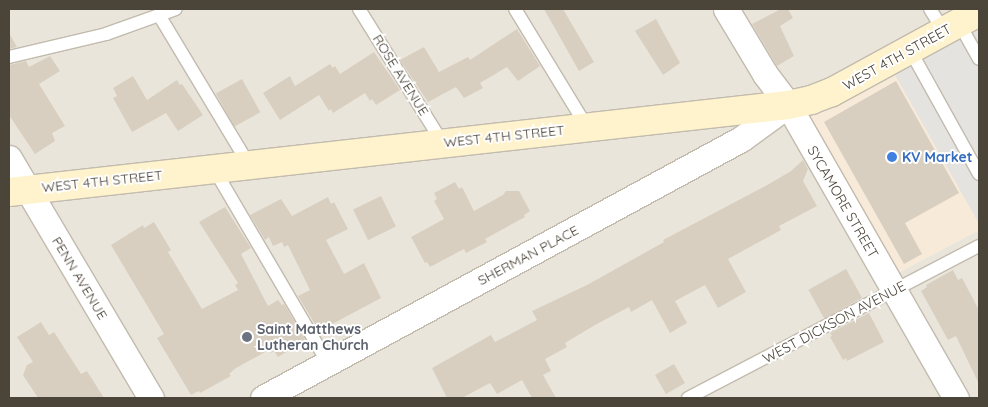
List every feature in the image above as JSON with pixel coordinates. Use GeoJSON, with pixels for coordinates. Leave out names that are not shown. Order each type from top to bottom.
{"type":"FeatureCollection","features":[{"type":"Feature","properties":{"kind":"main road","name":"WEST 4TH STREET"},"geometry":{"type":"LineString","coordinates":[[18,191],[442,142],[788,105],[811,100],[832,92],[910,50],[953,18]]}},
{"type":"Feature","properties":{"kind":"street","name":"SYCAMORE STREET"},"geometry":{"type":"LineString","coordinates":[[726,9],[765,74],[788,105],[956,398]]}},
{"type":"Feature","properties":{"kind":"street","name":"SHERMAN PLACE"},"geometry":{"type":"LineString","coordinates":[[263,398],[741,139],[788,105]]}},
{"type":"Feature","properties":{"kind":"street","name":"PENN AVENUE"},"geometry":{"type":"LineString","coordinates":[[9,158],[18,191],[152,398]]}},
{"type":"Feature","properties":{"kind":"lane"},"geometry":{"type":"LineString","coordinates":[[9,57],[106,34],[176,9]]}},
{"type":"Feature","properties":{"kind":"lane","name":"ROSE AVENUE"},"geometry":{"type":"LineString","coordinates":[[359,9],[442,142]]}},
{"type":"Feature","properties":{"kind":"lane"},"geometry":{"type":"LineString","coordinates":[[515,9],[587,127]]}},
{"type":"Feature","properties":{"kind":"lane"},"geometry":{"type":"LineString","coordinates":[[159,15],[249,165]]}},
{"type":"Feature","properties":{"kind":"lane"},"geometry":{"type":"LineString","coordinates":[[953,18],[979,59]]}},
{"type":"Feature","properties":{"kind":"lane"},"geometry":{"type":"LineString","coordinates":[[910,50],[979,174]]}},
{"type":"Feature","properties":{"kind":"lane"},"geometry":{"type":"LineString","coordinates":[[214,169],[328,363]]}},
{"type":"Feature","properties":{"kind":"lane","name":"WEST DICKSON AVENUE"},"geometry":{"type":"LineString","coordinates":[[688,398],[979,246]]}},
{"type":"Feature","properties":{"kind":"shaded area"},"geometry":{"type":"Polygon","coordinates":[[[9,9],[979,9],[979,25],[860,94],[836,105],[896,274],[979,230],[979,398],[9,398],[9,9]]]}},
{"type":"Feature","properties":{"kind":"shaded area"},"geometry":{"type":"Polygon","coordinates":[[[979,25],[979,230],[896,274],[809,114],[860,94],[979,25]]]}},
{"type":"Feature","properties":{"kind":"shaded area"},"geometry":{"type":"Polygon","coordinates":[[[979,25],[979,221],[978,222],[894,73],[979,25]]]}},
{"type":"Feature","properties":{"kind":"building"},"geometry":{"type":"Polygon","coordinates":[[[544,9],[563,9],[594,62],[579,71],[544,9]]]}},
{"type":"Feature","properties":{"kind":"building"},"geometry":{"type":"Polygon","coordinates":[[[781,9],[788,9],[793,18],[780,26],[794,56],[777,66],[752,24],[781,9]]]}},
{"type":"Feature","properties":{"kind":"building"},"geometry":{"type":"Polygon","coordinates":[[[656,19],[680,63],[663,75],[635,31],[656,19]]]}},
{"type":"Feature","properties":{"kind":"building"},"geometry":{"type":"Polygon","coordinates":[[[517,29],[540,66],[518,81],[507,67],[480,83],[483,88],[464,98],[456,87],[428,102],[400,60],[424,47],[439,72],[468,57],[470,60],[517,29]]]}},
{"type":"Feature","properties":{"kind":"building"},"geometry":{"type":"Polygon","coordinates":[[[9,33],[17,47],[9,49],[9,33]]]}},
{"type":"Feature","properties":{"kind":"building"},"geometry":{"type":"Polygon","coordinates":[[[374,52],[400,90],[376,105],[372,99],[370,101],[365,93],[333,113],[331,109],[329,111],[319,95],[280,120],[263,93],[290,76],[295,86],[330,64],[333,68],[335,66],[340,74],[374,52]]]}},
{"type":"Feature","properties":{"kind":"building"},"geometry":{"type":"Polygon","coordinates":[[[50,56],[60,71],[39,84],[65,126],[52,133],[55,141],[35,154],[9,115],[9,65],[26,61],[29,67],[50,56]]]}},
{"type":"Feature","properties":{"kind":"building"},"geometry":{"type":"Polygon","coordinates":[[[133,76],[147,100],[177,80],[180,85],[182,84],[203,115],[178,131],[166,113],[132,132],[113,98],[117,96],[113,88],[133,76]]]}},
{"type":"Feature","properties":{"kind":"building"},"geometry":{"type":"Polygon","coordinates":[[[242,79],[260,112],[234,127],[216,94],[242,79]]]}},
{"type":"Feature","properties":{"kind":"building","name":"KV Market"},"geometry":{"type":"Polygon","coordinates":[[[896,81],[959,193],[905,223],[922,254],[904,264],[824,122],[896,81]]]}},
{"type":"Feature","properties":{"kind":"building"},"geometry":{"type":"Polygon","coordinates":[[[803,160],[808,169],[803,181],[817,206],[779,226],[781,230],[728,259],[746,292],[718,308],[705,285],[675,301],[687,323],[670,333],[652,300],[631,312],[629,307],[595,325],[565,343],[567,347],[545,359],[551,371],[543,375],[556,398],[532,398],[522,380],[497,394],[490,383],[462,398],[447,398],[432,368],[491,335],[495,342],[537,320],[532,311],[587,285],[664,242],[663,240],[769,184],[791,171],[803,160]]]}},
{"type":"Feature","properties":{"kind":"building"},"geometry":{"type":"Polygon","coordinates":[[[455,182],[459,189],[462,187],[474,211],[503,195],[506,191],[519,191],[530,211],[524,215],[525,217],[485,239],[487,242],[466,253],[464,249],[430,267],[427,262],[425,263],[411,237],[444,219],[434,201],[437,199],[434,193],[455,182]]]}},
{"type":"Feature","properties":{"kind":"building"},"geometry":{"type":"Polygon","coordinates":[[[381,196],[396,227],[368,240],[353,210],[381,196]]]}},
{"type":"Feature","properties":{"kind":"building"},"geometry":{"type":"Polygon","coordinates":[[[328,197],[331,204],[334,202],[348,229],[326,240],[344,274],[364,263],[381,298],[319,331],[298,296],[310,290],[288,245],[284,247],[282,242],[273,246],[269,237],[265,240],[250,215],[281,199],[292,216],[328,197]]]}},
{"type":"Feature","properties":{"kind":"building"},"geometry":{"type":"Polygon","coordinates":[[[225,207],[251,248],[241,254],[268,306],[278,300],[282,305],[284,304],[305,339],[278,357],[274,351],[270,353],[269,350],[236,368],[229,374],[231,376],[200,393],[199,391],[191,395],[157,338],[164,334],[111,245],[143,225],[144,228],[154,222],[171,250],[168,252],[202,309],[238,290],[235,285],[238,283],[199,222],[225,207]]]}},
{"type":"Feature","properties":{"kind":"building"},"geometry":{"type":"Polygon","coordinates":[[[846,269],[862,298],[824,319],[808,290],[846,269]]]}},
{"type":"Feature","properties":{"kind":"building"},"geometry":{"type":"Polygon","coordinates":[[[953,270],[958,280],[962,278],[979,310],[979,384],[956,336],[948,340],[921,291],[927,287],[926,285],[953,270]]]}},
{"type":"Feature","properties":{"kind":"building"},"geometry":{"type":"Polygon","coordinates":[[[869,313],[884,342],[847,361],[846,358],[843,360],[830,337],[832,336],[830,333],[869,313]]]}},
{"type":"Feature","properties":{"kind":"building"},"geometry":{"type":"Polygon","coordinates":[[[41,322],[49,335],[54,332],[81,374],[87,371],[104,398],[38,398],[23,375],[27,365],[33,362],[17,337],[41,322]]]}},
{"type":"Feature","properties":{"kind":"building"},"geometry":{"type":"Polygon","coordinates":[[[674,364],[685,383],[666,394],[655,375],[674,364]]]}},
{"type":"Feature","properties":{"kind":"place","name":"KV Market"},"geometry":{"type":"Point","coordinates":[892,157]}},
{"type":"Feature","properties":{"kind":"place","name":"Saint Matthews Lutheran Church"},"geometry":{"type":"Point","coordinates":[247,337]}}]}
